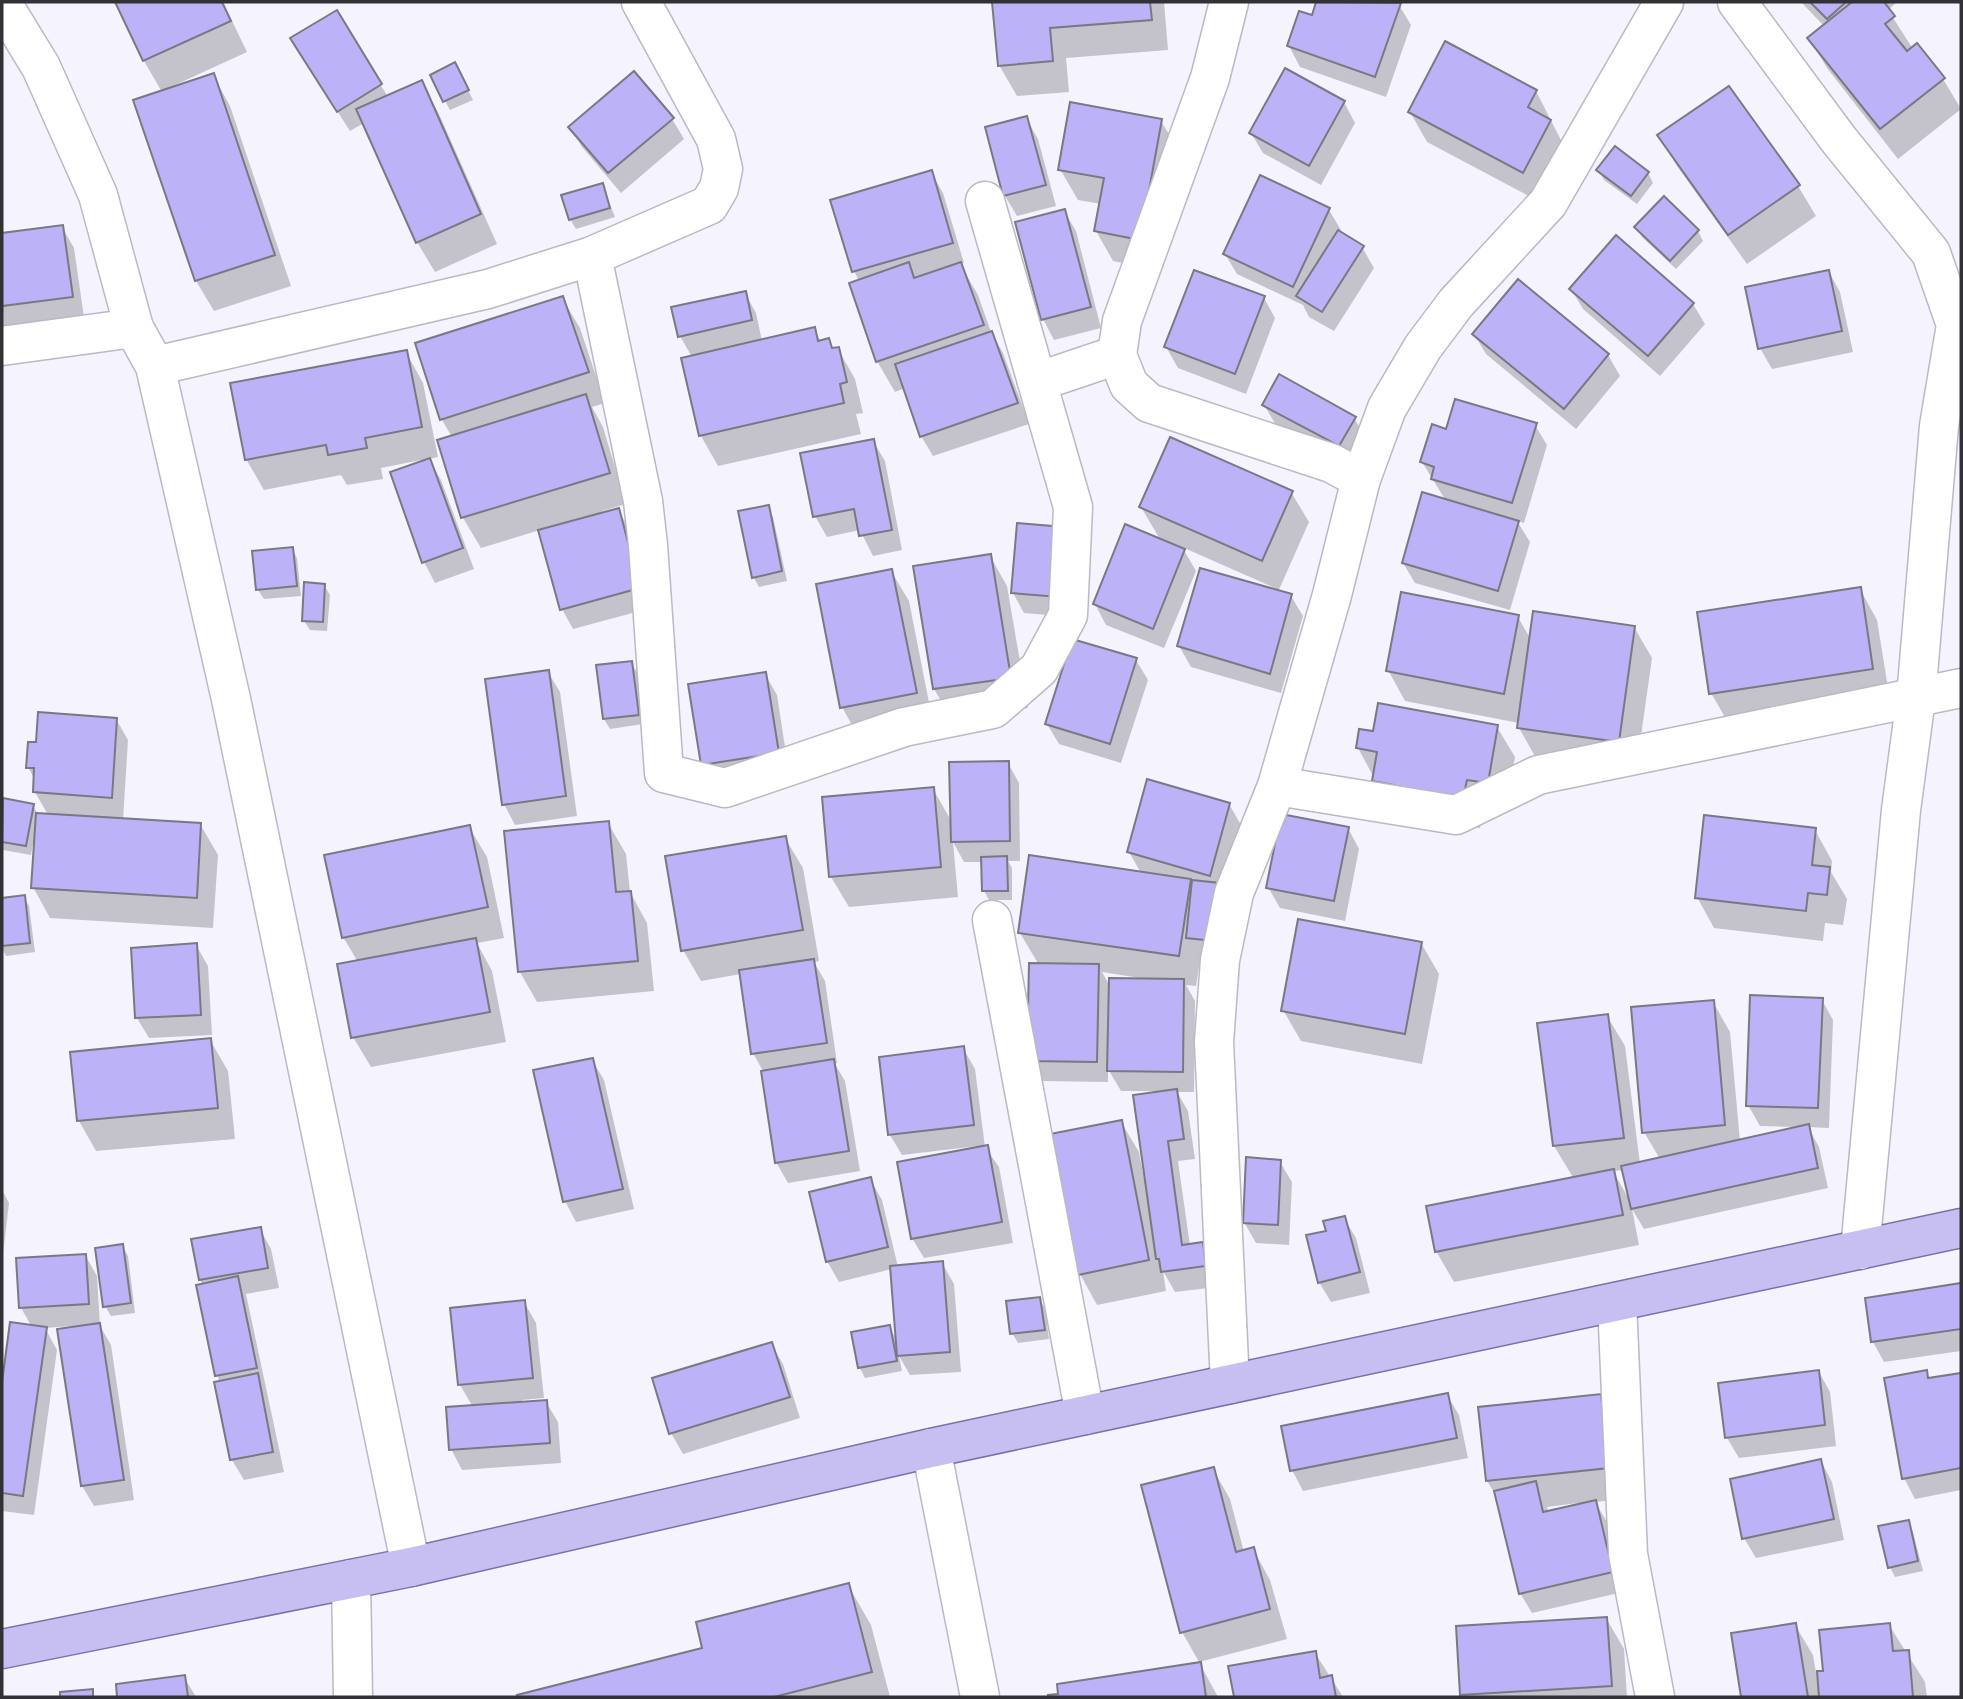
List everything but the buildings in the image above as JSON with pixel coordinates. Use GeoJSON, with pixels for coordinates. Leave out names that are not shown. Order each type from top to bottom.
{"type":"FeatureCollection","features":[{"type":"Feature","properties":{"kind":"main road"},"geometry":{"type":"LineString","coordinates":[[2,1649],[411,1567],[931,1448],[1961,1228]]}},
{"type":"Feature","properties":{"kind":"street"},"geometry":{"type":"LineString","coordinates":[[155,366],[488,289],[592,256],[709,205],[719,188],[723,169],[716,139],[640,2]]}},
{"type":"Feature","properties":{"kind":"street"},"geometry":{"type":"LineString","coordinates":[[1230,2],[1210,78],[1122,321],[1117,355],[1129,384],[1149,403],[1331,463],[1361,479]]}},
{"type":"Feature","properties":{"kind":"street"},"geometry":{"type":"LineString","coordinates":[[1230,1384],[1214,1042],[1220,960],[1234,893],[1277,786],[1332,595],[1361,479],[1387,408],[1423,347],[1456,303],[1548,203],[1664,2]]}},
{"type":"Feature","properties":{"kind":"street"},"geometry":{"type":"LineString","coordinates":[[1737,2],[1839,141],[1931,253],[1956,325],[1939,426],[1916,698],[1901,810],[1860,1250]]}},
{"type":"Feature","properties":{"kind":"street"},"geometry":{"type":"LineString","coordinates":[[2,3],[41,67],[97,195],[134,328],[155,366],[231,699],[411,1567]]}},
{"type":"Feature","properties":{"kind":"street"},"geometry":{"type":"LineString","coordinates":[[592,256],[643,501],[664,772],[725,788],[904,727],[993,709],[1039,669],[1068,615],[1073,507],[985,201]]}},
{"type":"Feature","properties":{"kind":"street"},"geometry":{"type":"LineString","coordinates":[[2,346],[134,328]]}},
{"type":"Feature","properties":{"kind":"street"},"geometry":{"type":"LineString","coordinates":[[1037,382],[1117,355]]}},
{"type":"Feature","properties":{"kind":"street"},"geometry":{"type":"LineString","coordinates":[[1277,786],[1456,815],[1538,775],[1961,688]]}},
{"type":"Feature","properties":{"kind":"street"},"geometry":{"type":"LineString","coordinates":[[992,920],[1085,1415]]}},
{"type":"Feature","properties":{"kind":"street"},"geometry":{"type":"LineString","coordinates":[[1617,1302],[1628,1554],[1655,1697]]}},
{"type":"Feature","properties":{"kind":"street"},"geometry":{"type":"LineString","coordinates":[[931,1448],[980,1697]]}},
{"type":"Feature","properties":{"kind":"street"},"geometry":{"type":"LineString","coordinates":[[351,1578],[353,1697]]}}]}
